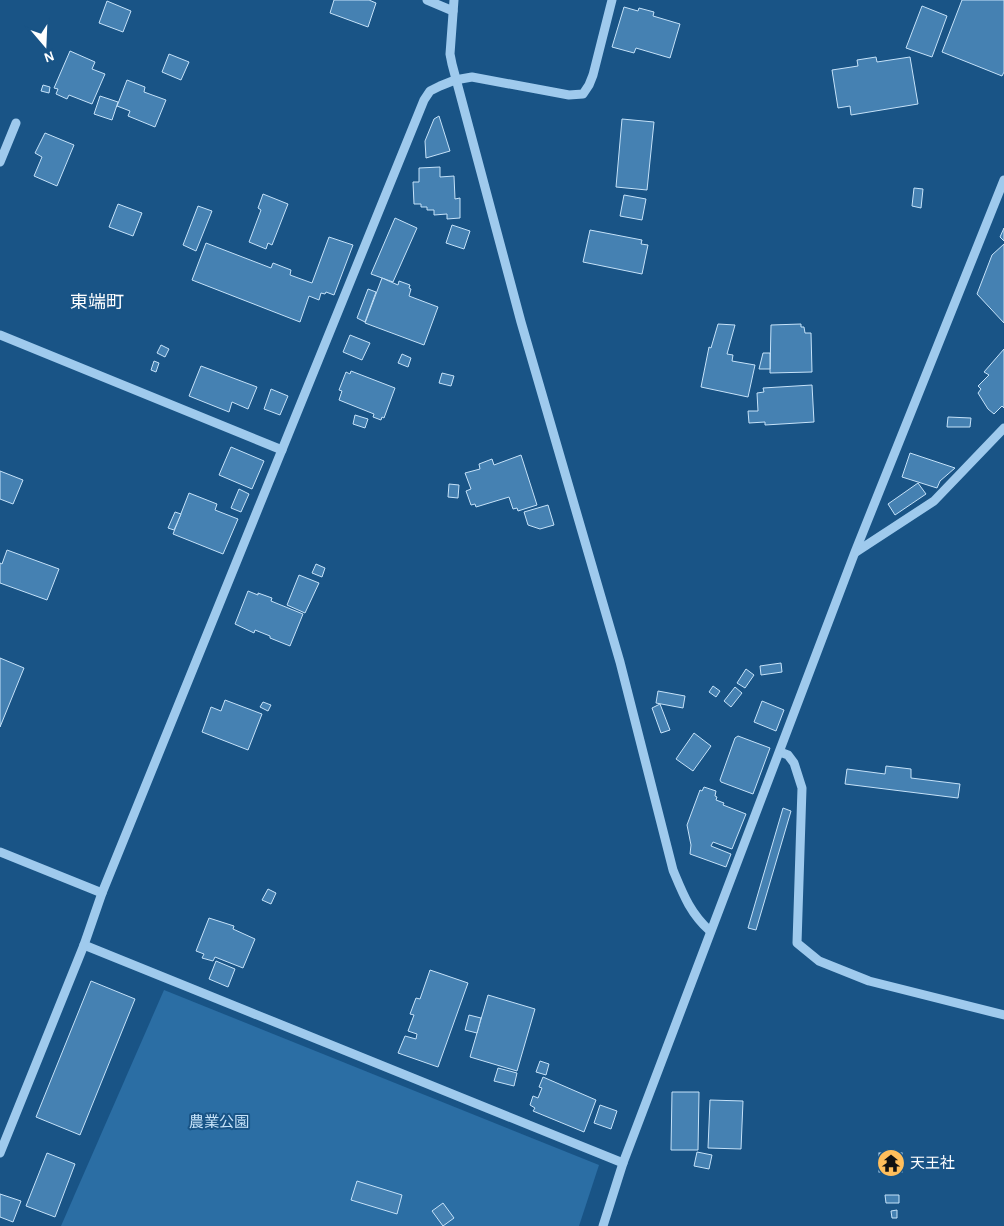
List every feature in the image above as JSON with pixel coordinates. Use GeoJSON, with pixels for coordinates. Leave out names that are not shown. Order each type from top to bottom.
{"type":"FeatureCollection","features":[{"type":"Feature","properties":{"kind":"street"},"geometry":{"type":"LineString","coordinates":[[427,0],[453,11]]}},
{"type":"Feature","properties":{"kind":"street"},"geometry":{"type":"LineString","coordinates":[[454,0],[450,54],[455,80],[521,322],[622,671],[673,870],[684,897],[697,919],[710,931]]}},
{"type":"Feature","properties":{"kind":"street"},"geometry":{"type":"LineString","coordinates":[[0,1153],[84,945],[102,893],[424,100],[430,91],[440,86],[455,80],[472,78],[569,95],[583,94],[593,75],[612,0]]}},
{"type":"Feature","properties":{"kind":"street"},"geometry":{"type":"LineString","coordinates":[[0,162],[16,123]]}},
{"type":"Feature","properties":{"kind":"street"},"geometry":{"type":"LineString","coordinates":[[603,1226],[624,1163],[710,931],[856,552],[1004,180]]}},
{"type":"Feature","properties":{"kind":"street"},"geometry":{"type":"LineString","coordinates":[[0,335],[282,450]]}},
{"type":"Feature","properties":{"kind":"street"},"geometry":{"type":"LineString","coordinates":[[856,552],[934,501],[1004,428]]}},
{"type":"Feature","properties":{"kind":"street"},"geometry":{"type":"LineString","coordinates":[[780,752],[788,755],[794,763],[802,788],[798,943],[819,961],[869,982],[1004,1015]]}},
{"type":"Feature","properties":{"kind":"street"},"geometry":{"type":"LineString","coordinates":[[0,852],[102,893]]}},
{"type":"Feature","properties":{"kind":"street"},"geometry":{"type":"LineString","coordinates":[[84,945],[624,1163]]}},
{"type":"Feature","properties":{"kind":"green space","name":"農業公園"},"geometry":{"type":"Polygon","coordinates":[[[164,990],[599,1165],[579,1226],[61,1226],[164,990]]]}},
{"type":"Feature","properties":{"kind":"building"},"geometry":{"type":"Polygon","coordinates":[[[334,0],[369,0],[376,3],[368,27],[330,13],[334,0]]]}},
{"type":"Feature","properties":{"kind":"building"},"geometry":{"type":"Polygon","coordinates":[[[962,0],[1004,0],[1004,72],[1002,76],[942,52],[962,0]]]}},
{"type":"Feature","properties":{"kind":"building"},"geometry":{"type":"Polygon","coordinates":[[[107,1],[131,11],[123,32],[99,23],[107,1]]]}},
{"type":"Feature","properties":{"kind":"building"},"geometry":{"type":"Polygon","coordinates":[[[922,6],[947,16],[932,57],[906,48],[922,6]]]}},
{"type":"Feature","properties":{"kind":"building"},"geometry":{"type":"Polygon","coordinates":[[[624,7],[638,11],[639,8],[654,12],[653,16],[680,24],[670,58],[636,48],[634,53],[612,47],[624,7]]]}},
{"type":"Feature","properties":{"kind":"building"},"geometry":{"type":"Polygon","coordinates":[[[70,51],[95,62],[92,69],[105,74],[92,104],[69,95],[67,99],[56,94],[58,89],[54,88],[70,51]]]}},
{"type":"Feature","properties":{"kind":"building"},"geometry":{"type":"Polygon","coordinates":[[[169,54],[189,62],[181,80],[162,72],[169,54]]]}},
{"type":"Feature","properties":{"kind":"building"},"geometry":{"type":"Polygon","coordinates":[[[876,57],[877,62],[910,57],[918,104],[851,115],[850,106],[838,108],[832,70],[858,66],[857,60],[876,57]]]}},
{"type":"Feature","properties":{"kind":"building"},"geometry":{"type":"Polygon","coordinates":[[[127,80],[145,87],[144,92],[166,100],[155,127],[128,116],[130,111],[117,106],[127,80]]]}},
{"type":"Feature","properties":{"kind":"building"},"geometry":{"type":"Polygon","coordinates":[[[43,85],[50,87],[49,93],[41,91],[43,85]]]}},
{"type":"Feature","properties":{"kind":"building"},"geometry":{"type":"Polygon","coordinates":[[[100,96],[118,102],[112,120],[94,114],[100,96]]]}},
{"type":"Feature","properties":{"kind":"building"},"geometry":{"type":"Polygon","coordinates":[[[439,116],[450,151],[426,158],[425,141],[434,119],[439,116]]]}},
{"type":"Feature","properties":{"kind":"building"},"geometry":{"type":"Polygon","coordinates":[[[622,119],[654,122],[647,190],[616,187],[622,119]]]}},
{"type":"Feature","properties":{"kind":"building"},"geometry":{"type":"Polygon","coordinates":[[[45,133],[74,145],[57,186],[34,176],[42,157],[35,153],[45,133]]]}},
{"type":"Feature","properties":{"kind":"building"},"geometry":{"type":"Polygon","coordinates":[[[440,167],[440,177],[454,176],[455,199],[460,198],[460,218],[447,219],[447,214],[434,215],[434,210],[427,210],[427,207],[421,207],[421,204],[414,204],[413,182],[419,182],[419,168],[440,167]]]}},
{"type":"Feature","properties":{"kind":"building"},"geometry":{"type":"Polygon","coordinates":[[[914,188],[923,189],[921,208],[912,206],[914,188]]]}},
{"type":"Feature","properties":{"kind":"building"},"geometry":{"type":"Polygon","coordinates":[[[263,194],[288,204],[272,245],[268,243],[266,249],[249,242],[261,210],[258,208],[263,194]]]}},
{"type":"Feature","properties":{"kind":"building"},"geometry":{"type":"Polygon","coordinates":[[[624,195],[646,199],[642,220],[620,216],[624,195]]]}},
{"type":"Feature","properties":{"kind":"building"},"geometry":{"type":"Polygon","coordinates":[[[118,204],[142,213],[133,236],[109,227],[118,204]]]}},
{"type":"Feature","properties":{"kind":"building"},"geometry":{"type":"Polygon","coordinates":[[[198,206],[212,211],[196,251],[183,245],[198,206]]]}},
{"type":"Feature","properties":{"kind":"building"},"geometry":{"type":"Polygon","coordinates":[[[395,218],[417,228],[393,282],[371,274],[395,218]]]}},
{"type":"Feature","properties":{"kind":"building"},"geometry":{"type":"Polygon","coordinates":[[[452,225],[470,231],[464,249],[446,243],[452,225]]]}},
{"type":"Feature","properties":{"kind":"building"},"geometry":{"type":"Polygon","coordinates":[[[1004,228],[1004,241],[1000,237],[1004,228]]]}},
{"type":"Feature","properties":{"kind":"building"},"geometry":{"type":"Polygon","coordinates":[[[590,230],[642,240],[641,244],[648,245],[642,274],[583,262],[590,230]]]}},
{"type":"Feature","properties":{"kind":"building"},"geometry":{"type":"Polygon","coordinates":[[[329,237],[353,245],[334,295],[326,292],[325,294],[321,293],[319,300],[309,296],[300,322],[192,280],[206,243],[271,268],[273,263],[291,270],[290,275],[312,283],[329,237]]]}},
{"type":"Feature","properties":{"kind":"building"},"geometry":{"type":"Polygon","coordinates":[[[1004,244],[1004,323],[977,294],[992,255],[1004,244]]]}},
{"type":"Feature","properties":{"kind":"building"},"geometry":{"type":"Polygon","coordinates":[[[382,278],[398,285],[399,281],[410,285],[409,296],[438,307],[424,345],[365,323],[382,278]]]}},
{"type":"Feature","properties":{"kind":"building"},"geometry":{"type":"Polygon","coordinates":[[[368,289],[376,292],[365,322],[357,318],[368,289]]]}},
{"type":"Feature","properties":{"kind":"building"},"geometry":{"type":"Polygon","coordinates":[[[718,324],[735,325],[727,354],[733,355],[732,361],[755,365],[748,397],[701,387],[709,347],[711,348],[718,324]]]}},
{"type":"Feature","properties":{"kind":"building"},"geometry":{"type":"Polygon","coordinates":[[[801,324],[801,327],[804,327],[805,333],[811,333],[812,372],[770,373],[771,325],[801,324]]]}},
{"type":"Feature","properties":{"kind":"building"},"geometry":{"type":"Polygon","coordinates":[[[350,335],[370,343],[362,360],[343,352],[350,335]]]}},
{"type":"Feature","properties":{"kind":"building"},"geometry":{"type":"Polygon","coordinates":[[[161,345],[169,349],[165,357],[157,353],[161,345]]]}},
{"type":"Feature","properties":{"kind":"building"},"geometry":{"type":"Polygon","coordinates":[[[1004,349],[1004,408],[1002,406],[994,414],[988,409],[978,393],[981,389],[978,386],[989,375],[984,372],[1004,349]]]}},
{"type":"Feature","properties":{"kind":"building"},"geometry":{"type":"Polygon","coordinates":[[[763,353],[770,353],[770,369],[759,369],[763,353]]]}},
{"type":"Feature","properties":{"kind":"building"},"geometry":{"type":"Polygon","coordinates":[[[402,354],[411,358],[408,367],[398,363],[402,354]]]}},
{"type":"Feature","properties":{"kind":"building"},"geometry":{"type":"Polygon","coordinates":[[[154,361],[159,363],[156,372],[151,370],[154,361]]]}},
{"type":"Feature","properties":{"kind":"building"},"geometry":{"type":"Polygon","coordinates":[[[201,366],[257,387],[248,409],[232,402],[229,412],[189,396],[201,366]]]}},
{"type":"Feature","properties":{"kind":"building"},"geometry":{"type":"Polygon","coordinates":[[[351,371],[395,388],[384,418],[382,417],[381,420],[373,417],[374,414],[339,400],[342,391],[339,390],[346,372],[350,374],[351,371]]]}},
{"type":"Feature","properties":{"kind":"building"},"geometry":{"type":"Polygon","coordinates":[[[442,373],[454,376],[451,386],[439,383],[442,373]]]}},
{"type":"Feature","properties":{"kind":"building"},"geometry":{"type":"Polygon","coordinates":[[[812,385],[814,422],[765,425],[765,422],[749,423],[748,411],[758,411],[757,393],[764,392],[763,388],[812,385]]]}},
{"type":"Feature","properties":{"kind":"building"},"geometry":{"type":"Polygon","coordinates":[[[271,389],[288,396],[280,415],[264,409],[271,389]]]}},
{"type":"Feature","properties":{"kind":"building"},"geometry":{"type":"Polygon","coordinates":[[[355,415],[368,419],[365,428],[353,424],[355,415]]]}},
{"type":"Feature","properties":{"kind":"building"},"geometry":{"type":"Polygon","coordinates":[[[948,417],[971,418],[970,427],[947,427],[948,417]]]}},
{"type":"Feature","properties":{"kind":"building"},"geometry":{"type":"Polygon","coordinates":[[[231,447],[264,461],[252,489],[219,475],[231,447]]]}},
{"type":"Feature","properties":{"kind":"building"},"geometry":{"type":"Polygon","coordinates":[[[910,453],[955,468],[940,481],[937,488],[902,477],[910,453]]]}},
{"type":"Feature","properties":{"kind":"building"},"geometry":{"type":"Polygon","coordinates":[[[521,455],[537,505],[518,511],[517,508],[513,509],[509,497],[476,507],[475,504],[471,505],[466,491],[471,489],[465,473],[480,469],[479,464],[492,459],[494,465],[521,455]]]}},
{"type":"Feature","properties":{"kind":"building"},"geometry":{"type":"Polygon","coordinates":[[[0,471],[23,480],[13,504],[0,499],[0,471]]]}},
{"type":"Feature","properties":{"kind":"building"},"geometry":{"type":"Polygon","coordinates":[[[918,483],[926,494],[895,515],[888,504],[918,483]]]}},
{"type":"Feature","properties":{"kind":"building"},"geometry":{"type":"Polygon","coordinates":[[[449,484],[459,485],[458,498],[448,497],[449,484]]]}},
{"type":"Feature","properties":{"kind":"building"},"geometry":{"type":"Polygon","coordinates":[[[239,489],[249,494],[241,512],[231,508],[239,489]]]}},
{"type":"Feature","properties":{"kind":"building"},"geometry":{"type":"Polygon","coordinates":[[[189,493],[217,504],[215,510],[238,519],[223,554],[173,534],[189,493]]]}},
{"type":"Feature","properties":{"kind":"building"},"geometry":{"type":"Polygon","coordinates":[[[548,505],[554,525],[540,529],[528,525],[524,512],[548,505]]]}},
{"type":"Feature","properties":{"kind":"building"},"geometry":{"type":"Polygon","coordinates":[[[175,512],[181,514],[174,530],[168,528],[175,512]]]}},
{"type":"Feature","properties":{"kind":"building"},"geometry":{"type":"Polygon","coordinates":[[[7,550],[59,569],[47,600],[0,583],[0,563],[2,564],[7,550]]]}},
{"type":"Feature","properties":{"kind":"building"},"geometry":{"type":"Polygon","coordinates":[[[316,564],[325,568],[322,577],[312,573],[316,564]]]}},
{"type":"Feature","properties":{"kind":"building"},"geometry":{"type":"Polygon","coordinates":[[[299,575],[319,583],[305,613],[287,605],[299,575]]]}},
{"type":"Feature","properties":{"kind":"building"},"geometry":{"type":"Polygon","coordinates":[[[248,591],[272,598],[271,601],[303,614],[290,646],[255,630],[254,633],[235,624],[248,591]]]}},
{"type":"Feature","properties":{"kind":"building"},"geometry":{"type":"Polygon","coordinates":[[[0,658],[24,668],[0,727],[0,658]]]}},
{"type":"Feature","properties":{"kind":"building"},"geometry":{"type":"Polygon","coordinates":[[[781,663],[782,672],[761,675],[760,666],[781,663]]]}},
{"type":"Feature","properties":{"kind":"building"},"geometry":{"type":"Polygon","coordinates":[[[746,669],[754,675],[745,688],[737,683],[746,669]]]}},
{"type":"Feature","properties":{"kind":"building"},"geometry":{"type":"Polygon","coordinates":[[[713,686],[720,691],[716,697],[709,692],[713,686]]]}},
{"type":"Feature","properties":{"kind":"building"},"geometry":{"type":"Polygon","coordinates":[[[735,687],[742,693],[731,707],[724,701],[735,687]]]}},
{"type":"Feature","properties":{"kind":"building"},"geometry":{"type":"Polygon","coordinates":[[[658,691],[685,696],[683,708],[656,703],[658,691]]]}},
{"type":"Feature","properties":{"kind":"building"},"geometry":{"type":"Polygon","coordinates":[[[225,700],[262,714],[248,750],[202,732],[211,707],[221,711],[225,700]]]}},
{"type":"Feature","properties":{"kind":"building"},"geometry":{"type":"Polygon","coordinates":[[[762,701],[784,710],[776,731],[754,722],[762,701]]]}},
{"type":"Feature","properties":{"kind":"building"},"geometry":{"type":"Polygon","coordinates":[[[263,702],[271,705],[268,711],[260,707],[263,702]]]}},
{"type":"Feature","properties":{"kind":"building"},"geometry":{"type":"Polygon","coordinates":[[[660,704],[670,730],[661,733],[652,708],[660,704]]]}},
{"type":"Feature","properties":{"kind":"building"},"geometry":{"type":"Polygon","coordinates":[[[694,733],[711,746],[693,771],[676,759],[694,733]]]}},
{"type":"Feature","properties":{"kind":"building"},"geometry":{"type":"Polygon","coordinates":[[[738,736],[770,748],[753,794],[720,780],[735,738],[738,736]]]}},
{"type":"Feature","properties":{"kind":"building"},"geometry":{"type":"Polygon","coordinates":[[[886,766],[911,769],[911,778],[960,784],[958,798],[845,784],[847,769],[885,774],[886,766]]]}},
{"type":"Feature","properties":{"kind":"building"},"geometry":{"type":"Polygon","coordinates":[[[704,787],[716,791],[716,800],[724,803],[723,805],[746,814],[732,849],[713,842],[711,846],[731,854],[726,867],[690,854],[691,845],[687,825],[700,790],[702,791],[704,787]]]}},
{"type":"Feature","properties":{"kind":"building"},"geometry":{"type":"Polygon","coordinates":[[[783,808],[791,811],[756,930],[748,928],[783,808]]]}},
{"type":"Feature","properties":{"kind":"building"},"geometry":{"type":"Polygon","coordinates":[[[268,889],[276,893],[271,904],[262,900],[268,889]]]}},
{"type":"Feature","properties":{"kind":"building"},"geometry":{"type":"Polygon","coordinates":[[[209,918],[234,926],[233,929],[255,939],[243,968],[215,957],[213,961],[202,958],[204,954],[196,951],[209,918]]]}},
{"type":"Feature","properties":{"kind":"building"},"geometry":{"type":"Polygon","coordinates":[[[216,961],[235,969],[228,987],[209,979],[216,961]]]}},
{"type":"Feature","properties":{"kind":"building"},"geometry":{"type":"Polygon","coordinates":[[[430,970],[468,983],[438,1067],[398,1053],[405,1036],[416,1039],[417,1034],[408,1031],[414,1015],[410,1014],[416,998],[420,999],[430,970]]]}},
{"type":"Feature","properties":{"kind":"building"},"geometry":{"type":"Polygon","coordinates":[[[91,981],[135,999],[80,1135],[36,1117],[91,981]]]}},
{"type":"Feature","properties":{"kind":"building"},"geometry":{"type":"Polygon","coordinates":[[[488,995],[535,1009],[517,1071],[470,1057],[488,995]]]}},
{"type":"Feature","properties":{"kind":"building"},"geometry":{"type":"Polygon","coordinates":[[[469,1015],[481,1018],[477,1033],[465,1030],[469,1015]]]}},
{"type":"Feature","properties":{"kind":"building"},"geometry":{"type":"Polygon","coordinates":[[[540,1061],[549,1064],[546,1075],[536,1072],[540,1061]]]}},
{"type":"Feature","properties":{"kind":"building"},"geometry":{"type":"Polygon","coordinates":[[[498,1068],[517,1073],[514,1086],[494,1081],[498,1068]]]}},
{"type":"Feature","properties":{"kind":"building"},"geometry":{"type":"Polygon","coordinates":[[[543,1077],[596,1100],[584,1132],[533,1111],[535,1108],[530,1105],[533,1096],[538,1098],[542,1088],[539,1087],[543,1077]]]}},
{"type":"Feature","properties":{"kind":"building"},"geometry":{"type":"Polygon","coordinates":[[[672,1092],[699,1092],[698,1150],[671,1150],[672,1092]]]}},
{"type":"Feature","properties":{"kind":"building"},"geometry":{"type":"Polygon","coordinates":[[[710,1100],[743,1101],[741,1149],[708,1148],[710,1100]]]}},
{"type":"Feature","properties":{"kind":"building"},"geometry":{"type":"Polygon","coordinates":[[[600,1105],[617,1111],[611,1129],[594,1123],[600,1105]]]}},
{"type":"Feature","properties":{"kind":"building"},"geometry":{"type":"Polygon","coordinates":[[[697,1152],[712,1155],[709,1169],[694,1166],[697,1152]]]}},
{"type":"Feature","properties":{"kind":"building"},"geometry":{"type":"Polygon","coordinates":[[[47,1153],[75,1164],[55,1217],[26,1206],[47,1153]]]}},
{"type":"Feature","properties":{"kind":"building","name":"天王社"},"geometry":{"type":"Polygon","coordinates":[[[879,1153],[902,1153],[902,1172],[879,1172],[879,1153]]]}},
{"type":"Feature","properties":{"kind":"building"},"geometry":{"type":"Polygon","coordinates":[[[357,1181],[402,1195],[397,1214],[351,1200],[357,1181]]]}},
{"type":"Feature","properties":{"kind":"building"},"geometry":{"type":"Polygon","coordinates":[[[0,1194],[21,1201],[13,1222],[0,1217],[0,1194]]]}},
{"type":"Feature","properties":{"kind":"building"},"geometry":{"type":"Polygon","coordinates":[[[885,1195],[899,1195],[899,1203],[886,1203],[885,1195]]]}},
{"type":"Feature","properties":{"kind":"building"},"geometry":{"type":"Polygon","coordinates":[[[443,1203],[454,1218],[443,1226],[432,1211],[443,1203]]]}},
{"type":"Feature","properties":{"kind":"building"},"geometry":{"type":"Polygon","coordinates":[[[897,1210],[897,1218],[892,1218],[891,1211],[897,1210]]]}},
{"type":"Feature","properties":{"kind":"place","name":"天王社"},"geometry":{"type":"Point","coordinates":[891,1163]}},
{"type":"Feature","properties":{"kind":"district","name":"東端町"},"geometry":{"type":"Point","coordinates":[97,303]}}]}
